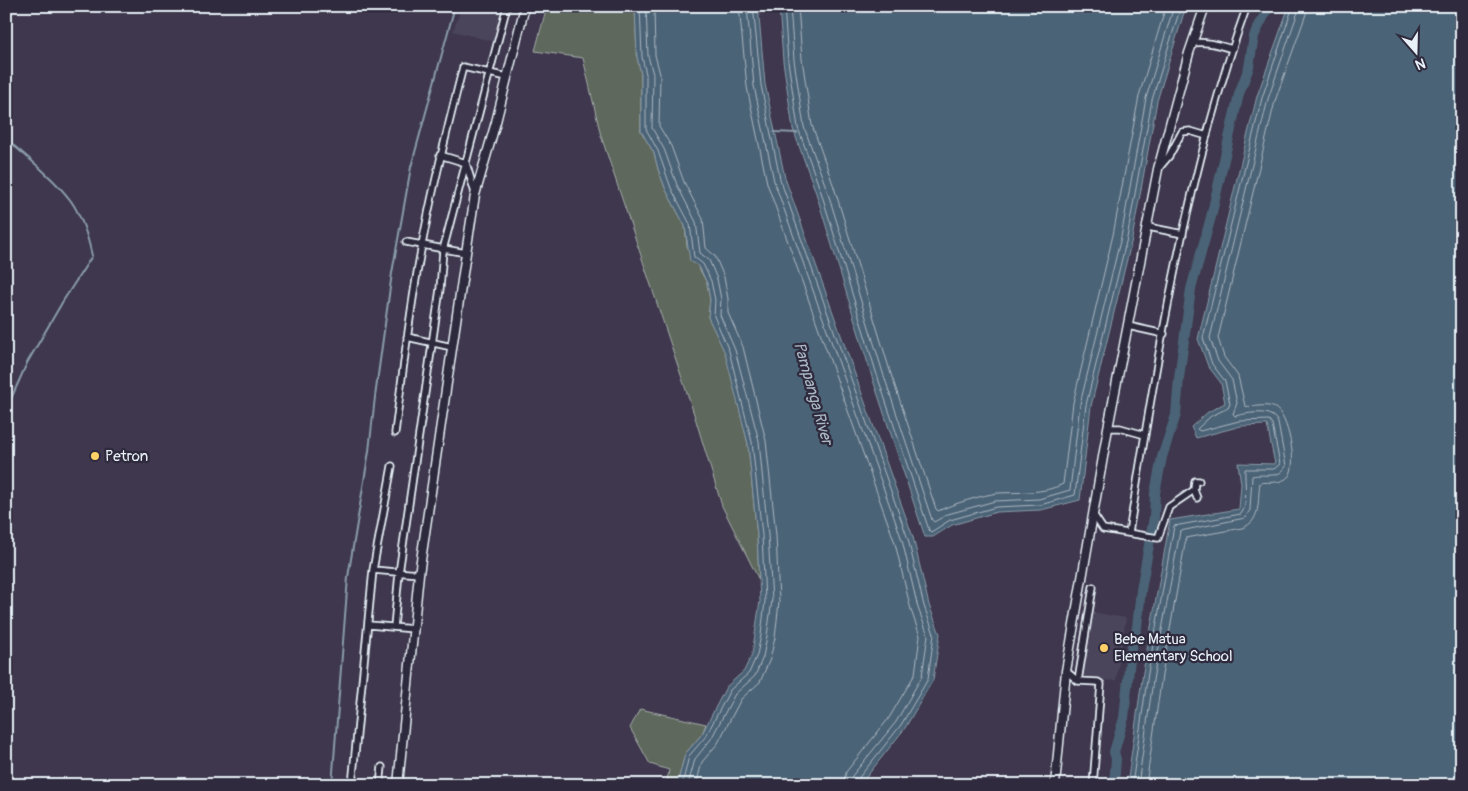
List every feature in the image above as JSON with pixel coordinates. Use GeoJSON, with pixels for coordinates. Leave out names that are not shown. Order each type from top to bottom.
{"type":"FeatureCollection","features":[{"type":"Feature","properties":{"kind":"street"},"geometry":{"type":"LineString","coordinates":[[394,627],[399,572],[440,289],[443,250],[507,6]]}},
{"type":"Feature","properties":{"kind":"street"},"geometry":{"type":"LineString","coordinates":[[398,785],[419,574],[475,195],[508,77],[525,6]]}},
{"type":"Feature","properties":{"kind":"street"},"geometry":{"type":"LineString","coordinates":[[1055,785],[1066,670],[1092,513],[1158,169],[1192,43],[1206,6]]}},
{"type":"Feature","properties":{"kind":"street"},"geometry":{"type":"LineString","coordinates":[[1129,533],[1145,435],[1183,234],[1207,136],[1232,49],[1247,6]]}},
{"type":"Feature","properties":{"kind":"street"},"geometry":{"type":"LineString","coordinates":[[1192,43],[1207,42],[1232,49]]}},
{"type":"Feature","properties":{"kind":"street"},"geometry":{"type":"LineString","coordinates":[[395,433],[407,337],[422,246],[440,155],[463,67],[508,77]]}},
{"type":"Feature","properties":{"kind":"street"},"geometry":{"type":"LineString","coordinates":[[1158,169],[1169,156],[1182,132],[1190,131],[1207,136]]}},
{"type":"Feature","properties":{"kind":"street"},"geometry":{"type":"LineString","coordinates":[[440,155],[466,163]]}},
{"type":"Feature","properties":{"kind":"street"},"geometry":{"type":"LineString","coordinates":[[466,163],[475,195]]}},
{"type":"Feature","properties":{"kind":"street"},"geometry":{"type":"LineString","coordinates":[[1148,227],[1183,234]]}},
{"type":"Feature","properties":{"kind":"street"},"geometry":{"type":"LineString","coordinates":[[406,242],[466,253]]}},
{"type":"Feature","properties":{"kind":"street"},"geometry":{"type":"LineString","coordinates":[[1128,326],[1164,334]]}},
{"type":"Feature","properties":{"kind":"street"},"geometry":{"type":"LineString","coordinates":[[407,337],[452,347]]}},
{"type":"Feature","properties":{"kind":"street"},"geometry":{"type":"LineString","coordinates":[[1108,428],[1120,428],[1145,435]]}},
{"type":"Feature","properties":{"kind":"street"},"geometry":{"type":"LineString","coordinates":[[352,785],[373,570],[392,466]]}},
{"type":"Feature","properties":{"kind":"street"},"geometry":{"type":"LineString","coordinates":[[1197,498],[1194,490],[1195,481],[1199,481]]}},
{"type":"Feature","properties":{"kind":"street"},"geometry":{"type":"LineString","coordinates":[[1092,513],[1104,529],[1158,538],[1168,507],[1194,490]]}},
{"type":"Feature","properties":{"kind":"street"},"geometry":{"type":"LineString","coordinates":[[373,570],[419,574]]}},
{"type":"Feature","properties":{"kind":"street"},"geometry":{"type":"LineString","coordinates":[[1078,681],[1093,587]]}},
{"type":"Feature","properties":{"kind":"street"},"geometry":{"type":"LineString","coordinates":[[368,625],[414,629]]}},
{"type":"Feature","properties":{"kind":"street"},"geometry":{"type":"LineString","coordinates":[[1066,670],[1078,681],[1098,682],[1101,684],[1093,785]]}},
{"type":"Feature","properties":{"kind":"street"},"geometry":{"type":"LineString","coordinates":[[380,785],[382,767]]}},
{"type":"Feature","properties":{"kind":"shaded area"},"geometry":{"type":"Polygon","coordinates":[[[462,6],[505,6],[495,42],[453,31],[462,6]]]}},
{"type":"Feature","properties":{"kind":"shaded area","name":"Bebe Matua Elementary School"},"geometry":{"type":"Polygon","coordinates":[[[1091,612],[1126,618],[1116,681],[1081,678],[1091,612]]]}},
{"type":"Feature","properties":{"kind":"green space"},"geometry":{"type":"Polygon","coordinates":[[[547,6],[635,6],[637,57],[641,74],[641,131],[654,153],[666,190],[685,226],[687,246],[707,283],[710,300],[708,317],[725,352],[731,373],[748,444],[757,536],[759,580],[722,506],[694,414],[601,136],[583,58],[535,51],[547,6]]]}},
{"type":"Feature","properties":{"kind":"green space"},"geometry":{"type":"Polygon","coordinates":[[[640,709],[706,724],[702,734],[685,754],[677,785],[666,785],[669,770],[650,764],[630,728],[640,709]]]}},
{"type":"Feature","properties":{"kind":"water","name":"Pampanga River"},"geometry":{"type":"Polygon","coordinates":[[[635,6],[758,6],[765,84],[785,178],[913,537],[929,605],[940,634],[933,680],[905,728],[860,785],[677,785],[685,754],[702,734],[726,687],[744,671],[752,654],[760,601],[757,536],[748,444],[725,353],[708,317],[710,300],[707,283],[699,266],[690,261],[685,226],[666,190],[654,153],[641,131],[641,74],[637,57],[635,6]]]}},
{"type":"Feature","properties":{"kind":"water"},"geometry":{"type":"Polygon","coordinates":[[[779,6],[1186,6],[1157,101],[1132,239],[1091,406],[1080,500],[1041,510],[997,512],[952,525],[933,537],[925,537],[872,377],[816,193],[793,129],[783,61],[779,6]]]}},
{"type":"Feature","properties":{"kind":"water"},"geometry":{"type":"Polygon","coordinates":[[[1289,6],[1462,6],[1462,785],[1127,785],[1143,672],[1170,520],[1239,509],[1241,484],[1238,463],[1275,464],[1267,425],[1241,426],[1196,438],[1191,427],[1208,412],[1225,403],[1221,383],[1208,366],[1198,339],[1257,96],[1289,6]]]}},
{"type":"Feature","properties":{"kind":"waterway"},"geometry":{"type":"LineString","coordinates":[[332,785],[348,577],[369,451],[392,273],[411,167],[455,6]]}},
{"type":"Feature","properties":{"kind":"waterway"},"geometry":{"type":"LineString","coordinates":[[1114,785],[1116,759],[1114,752],[1124,718],[1131,649],[1137,627],[1141,590],[1154,517],[1155,493],[1162,457],[1176,415],[1191,289],[1211,217],[1239,94],[1249,67],[1254,36],[1269,6]]}},
{"type":"Feature","properties":{"kind":"waterway"},"geometry":{"type":"LineString","coordinates":[[774,132],[797,133]]}},
{"type":"Feature","properties":{"kind":"waterway"},"geometry":{"type":"LineString","coordinates":[[6,139],[49,176],[71,201],[84,227],[92,256],[27,363],[6,410]]}},
{"type":"Feature","properties":{"kind":"place","name":"Petron"},"geometry":{"type":"Point","coordinates":[95,456]}},
{"type":"Feature","properties":{"kind":"place","name":"Bebe Matua Elementary School"},"geometry":{"type":"Point","coordinates":[1104,648]}}]}
